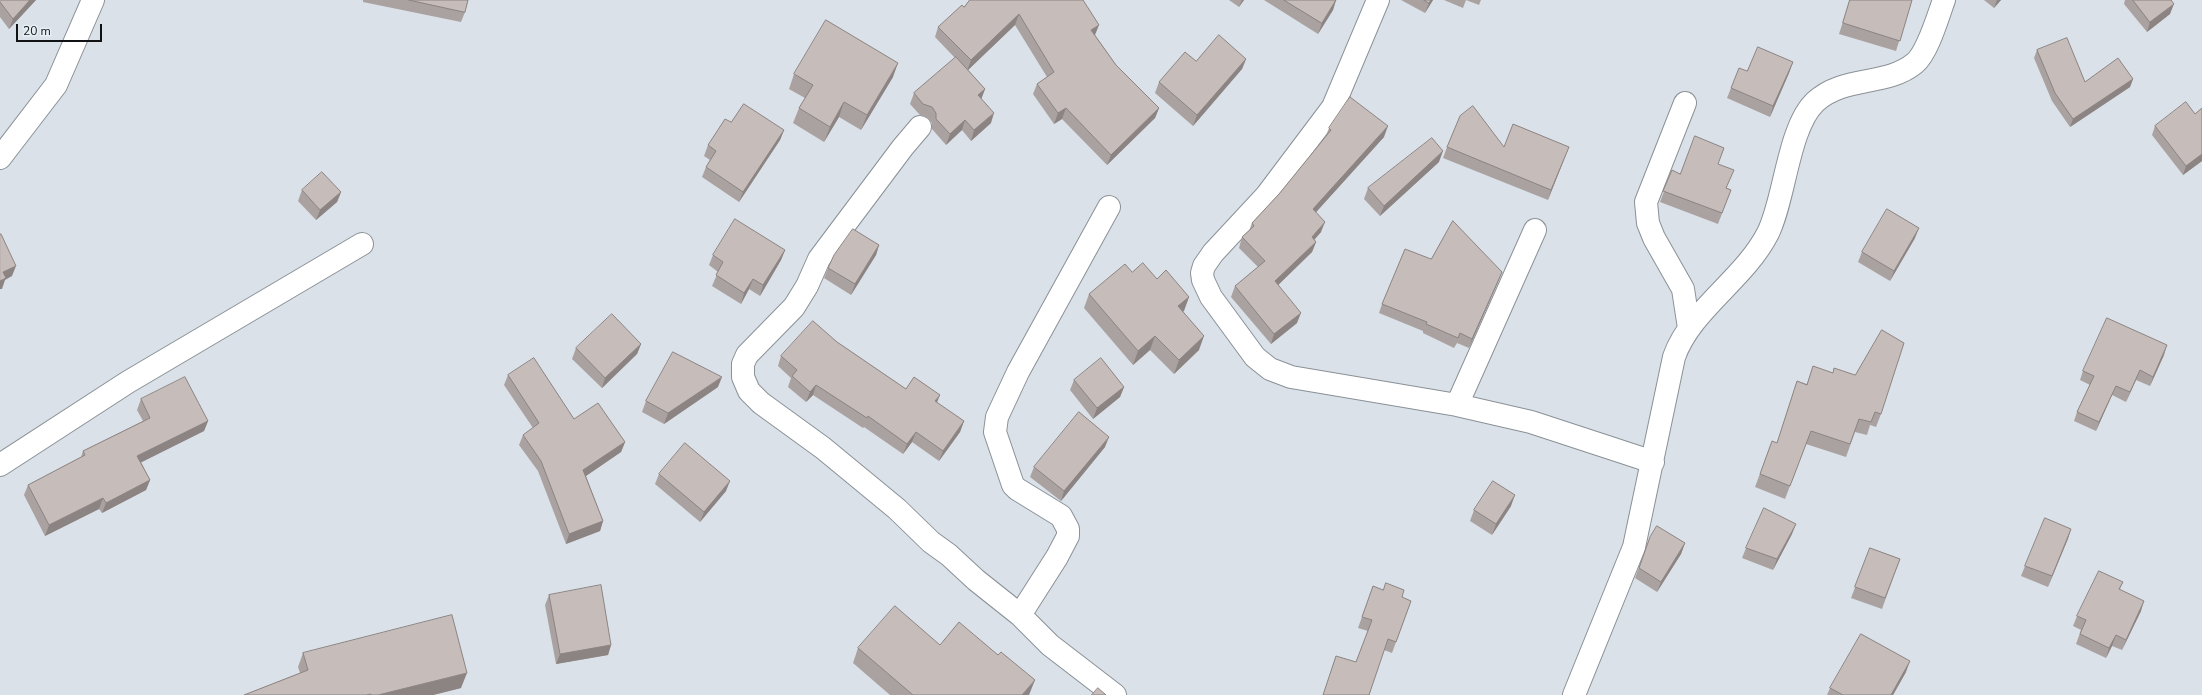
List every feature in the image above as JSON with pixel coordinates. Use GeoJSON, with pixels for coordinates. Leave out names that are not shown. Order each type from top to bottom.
{"type":"FeatureCollection","features":[{"type":"Feature","properties":{"kind":"street"},"geometry":{"type":"LineString","coordinates":[[0,158],[56,85],[93,0]]}},
{"type":"Feature","properties":{"kind":"street"},"geometry":{"type":"LineString","coordinates":[[1378,0],[1333,107],[1266,196],[1213,253],[1204,266],[1203,280],[1211,297],[1255,357],[1270,369],[1291,377],[1457,406],[1532,422],[1653,462]]}},
{"type":"Feature","properties":{"kind":"street"},"geometry":{"type":"LineString","coordinates":[[1574,695],[1634,547],[1674,357],[1679,342],[1689,328],[1743,271],[1769,232],[1800,126],[1814,103],[1837,87],[1894,74],[1916,62],[1933,32],[1944,0]]}},
{"type":"Feature","properties":{"kind":"street"},"geometry":{"type":"LineString","coordinates":[[1685,103],[1646,202],[1648,223],[1654,238],[1683,289],[1689,328]]}},
{"type":"Feature","properties":{"kind":"street"},"geometry":{"type":"LineString","coordinates":[[920,127],[902,146],[819,259],[807,286],[794,307],[747,355],[743,364],[744,377],[749,391],[760,403],[823,448],[897,509],[931,542],[949,555],[976,580],[1020,615],[1050,645],[1115,695]]}},
{"type":"Feature","properties":{"kind":"street"},"geometry":{"type":"LineString","coordinates":[[1020,615],[1057,558],[1068,536],[1068,529],[1061,516],[1017,489],[1013,484],[995,432],[997,417],[1018,372],[1109,207]]}},
{"type":"Feature","properties":{"kind":"street"},"geometry":{"type":"LineString","coordinates":[[1457,406],[1535,230]]}},
{"type":"Feature","properties":{"kind":"street"},"geometry":{"type":"LineString","coordinates":[[0,465],[128,382],[362,244]]}},
{"type":"Feature","properties":{"kind":"building"},"geometry":{"type":"Polygon","coordinates":[[[0,0],[30,0],[13,19],[0,0]]]}},
{"type":"Feature","properties":{"kind":"building"},"geometry":{"type":"Polygon","coordinates":[[[409,0],[468,0],[465,12],[409,0]]]}},
{"type":"Feature","properties":{"kind":"building"},"geometry":{"type":"Polygon","coordinates":[[[970,0],[1083,0],[1099,25],[1091,30],[1116,65],[1159,108],[1111,155],[1066,108],[1058,113],[1037,84],[1054,72],[1019,14],[971,60],[938,27],[962,5],[964,7],[970,0]]]}},
{"type":"Feature","properties":{"kind":"building"},"geometry":{"type":"Polygon","coordinates":[[[1284,0],[1336,0],[1322,23],[1284,0]]]}},
{"type":"Feature","properties":{"kind":"building"},"geometry":{"type":"Polygon","coordinates":[[[1424,0],[1431,0],[1429,3],[1424,0]]]}},
{"type":"Feature","properties":{"kind":"building"},"geometry":{"type":"Polygon","coordinates":[[[1850,0],[1912,0],[1900,41],[1843,23],[1850,0]]]}},
{"type":"Feature","properties":{"kind":"building"},"geometry":{"type":"Polygon","coordinates":[[[2133,0],[2171,0],[2174,4],[2150,22],[2133,0]]]}},
{"type":"Feature","properties":{"kind":"building"},"geometry":{"type":"Polygon","coordinates":[[[826,20],[898,63],[867,115],[844,102],[830,127],[799,108],[813,85],[794,74],[826,20]]]}},
{"type":"Feature","properties":{"kind":"building"},"geometry":{"type":"Polygon","coordinates":[[[1219,35],[1246,59],[1197,115],[1159,82],[1185,52],[1196,61],[1219,35]]]}},
{"type":"Feature","properties":{"kind":"building"},"geometry":{"type":"Polygon","coordinates":[[[2067,38],[2085,82],[2118,58],[2133,79],[2073,119],[2055,93],[2037,50],[2067,38]]]}},
{"type":"Feature","properties":{"kind":"building"},"geometry":{"type":"Polygon","coordinates":[[[1758,47],[1793,62],[1773,106],[1731,88],[1739,68],[1747,71],[1758,47]]]}},
{"type":"Feature","properties":{"kind":"building"},"geometry":{"type":"Polygon","coordinates":[[[956,57],[985,89],[978,95],[994,113],[974,130],[965,120],[950,134],[936,119],[936,113],[932,107],[923,104],[914,93],[956,57]]]}},
{"type":"Feature","properties":{"kind":"building"},"geometry":{"type":"Polygon","coordinates":[[[1350,97],[1388,126],[1313,209],[1325,222],[1312,237],[1316,242],[1275,281],[1301,313],[1274,334],[1235,286],[1265,261],[1242,237],[1254,226],[1252,223],[1279,194],[1331,130],[1329,128],[1350,97]]]}},
{"type":"Feature","properties":{"kind":"building"},"geometry":{"type":"Polygon","coordinates":[[[2186,102],[2195,114],[2202,108],[2202,154],[2186,166],[2155,126],[2186,102]]]}},
{"type":"Feature","properties":{"kind":"building"},"geometry":{"type":"Polygon","coordinates":[[[744,104],[784,130],[743,192],[706,167],[716,151],[708,145],[725,119],[731,122],[744,104]]]}},
{"type":"Feature","properties":{"kind":"building"},"geometry":{"type":"Polygon","coordinates":[[[1473,106],[1504,147],[1513,124],[1569,147],[1551,190],[1447,147],[1460,116],[1473,106]]]}},
{"type":"Feature","properties":{"kind":"building"},"geometry":{"type":"Polygon","coordinates":[[[1695,136],[1724,148],[1718,164],[1734,170],[1726,188],[1731,190],[1722,213],[1663,191],[1672,170],[1680,174],[1695,136]]]}},
{"type":"Feature","properties":{"kind":"building"},"geometry":{"type":"Polygon","coordinates":[[[1432,138],[1443,151],[1384,206],[1368,188],[1432,138]]]}},
{"type":"Feature","properties":{"kind":"building"},"geometry":{"type":"Polygon","coordinates":[[[322,172],[341,192],[320,210],[302,190],[322,172]]]}},
{"type":"Feature","properties":{"kind":"building"},"geometry":{"type":"Polygon","coordinates":[[[1887,209],[1919,228],[1894,271],[1862,252],[1887,209]]]}},
{"type":"Feature","properties":{"kind":"building"},"geometry":{"type":"Polygon","coordinates":[[[735,219],[785,250],[763,285],[753,279],[744,293],[716,275],[723,262],[713,255],[735,219]]]}},
{"type":"Feature","properties":{"kind":"building"},"geometry":{"type":"Polygon","coordinates":[[[1453,221],[1502,272],[1472,339],[1460,333],[1458,338],[1426,324],[1427,322],[1382,304],[1405,249],[1431,259],[1453,221]]]}},
{"type":"Feature","properties":{"kind":"building"},"geometry":{"type":"Polygon","coordinates":[[[853,229],[879,245],[855,284],[828,268],[834,255],[853,229]]]}},
{"type":"Feature","properties":{"kind":"building"},"geometry":{"type":"Polygon","coordinates":[[[0,234],[16,266],[3,272],[6,278],[0,281],[0,234]]]}},
{"type":"Feature","properties":{"kind":"building"},"geometry":{"type":"Polygon","coordinates":[[[1143,263],[1157,279],[1166,270],[1189,297],[1178,306],[1204,336],[1179,360],[1155,336],[1138,351],[1089,294],[1125,264],[1132,272],[1143,263]]]}},
{"type":"Feature","properties":{"kind":"building"},"geometry":{"type":"Polygon","coordinates":[[[612,314],[641,344],[605,378],[576,348],[612,314]]]}},
{"type":"Feature","properties":{"kind":"building"},"geometry":{"type":"Polygon","coordinates":[[[2107,318],[2167,345],[2153,377],[2140,370],[2130,392],[2116,386],[2099,422],[2077,412],[2094,376],[2083,371],[2107,318]]]}},
{"type":"Feature","properties":{"kind":"building"},"geometry":{"type":"Polygon","coordinates":[[[813,321],[837,342],[906,389],[914,377],[940,395],[935,401],[964,421],[943,451],[916,432],[907,444],[868,416],[867,418],[816,385],[810,392],[792,376],[797,370],[781,356],[813,321]]]}},
{"type":"Feature","properties":{"kind":"building"},"geometry":{"type":"Polygon","coordinates":[[[1882,330],[1904,343],[1881,414],[1875,412],[1871,422],[1859,419],[1850,444],[1811,431],[1790,486],[1760,474],[1772,441],[1777,443],[1797,381],[1807,385],[1813,366],[1833,373],[1834,368],[1855,375],[1882,330]]]}},
{"type":"Feature","properties":{"kind":"building"},"geometry":{"type":"Polygon","coordinates":[[[673,352],[722,377],[668,413],[646,401],[673,352]]]}},
{"type":"Feature","properties":{"kind":"building"},"geometry":{"type":"Polygon","coordinates":[[[534,358],[574,419],[598,403],[625,442],[583,470],[603,521],[569,534],[541,461],[523,435],[539,423],[508,375],[534,358]]]}},
{"type":"Feature","properties":{"kind":"building"},"geometry":{"type":"Polygon","coordinates":[[[1101,358],[1124,387],[1097,408],[1074,380],[1101,358]]]}},
{"type":"Feature","properties":{"kind":"building"},"geometry":{"type":"Polygon","coordinates":[[[185,377],[208,421],[137,456],[150,480],[106,503],[103,498],[49,525],[28,485],[85,455],[83,451],[150,418],[141,399],[185,377]]]}},
{"type":"Feature","properties":{"kind":"building"},"geometry":{"type":"Polygon","coordinates":[[[1079,412],[1109,437],[1064,491],[1034,467],[1079,412]]]}},
{"type":"Feature","properties":{"kind":"building"},"geometry":{"type":"Polygon","coordinates":[[[685,443],[730,481],[704,512],[659,474],[685,443]]]}},
{"type":"Feature","properties":{"kind":"building"},"geometry":{"type":"Polygon","coordinates":[[[1493,481],[1515,495],[1496,524],[1474,510],[1493,481]]]}},
{"type":"Feature","properties":{"kind":"building"},"geometry":{"type":"Polygon","coordinates":[[[1764,508],[1796,524],[1777,559],[1746,548],[1764,508]]]}},
{"type":"Feature","properties":{"kind":"building"},"geometry":{"type":"Polygon","coordinates":[[[2045,518],[2071,529],[2052,576],[2025,566],[2045,518]]]}},
{"type":"Feature","properties":{"kind":"building"},"geometry":{"type":"Polygon","coordinates":[[[1657,526],[1685,543],[1661,582],[1639,568],[1650,537],[1657,526]]]}},
{"type":"Feature","properties":{"kind":"building"},"geometry":{"type":"Polygon","coordinates":[[[1870,548],[1900,559],[1885,598],[1855,587],[1870,548]]]}},
{"type":"Feature","properties":{"kind":"building"},"geometry":{"type":"Polygon","coordinates":[[[2099,571],[2123,582],[2119,589],[2144,601],[2126,640],[2116,635],[2109,648],[2080,634],[2086,620],[2077,616],[2099,571]]]}},
{"type":"Feature","properties":{"kind":"building"},"geometry":{"type":"Polygon","coordinates":[[[1386,583],[1404,590],[1402,597],[1411,601],[1396,642],[1388,639],[1369,695],[1323,695],[1336,656],[1356,662],[1372,620],[1362,617],[1373,586],[1383,590],[1386,583]]]}},
{"type":"Feature","properties":{"kind":"building"},"geometry":{"type":"Polygon","coordinates":[[[601,585],[611,645],[560,654],[549,595],[601,585]]]}},
{"type":"Feature","properties":{"kind":"building"},"geometry":{"type":"Polygon","coordinates":[[[895,606],[940,645],[959,622],[998,655],[1001,652],[1035,680],[1022,695],[913,695],[858,648],[895,606]]]}},
{"type":"Feature","properties":{"kind":"building"},"geometry":{"type":"Polygon","coordinates":[[[452,615],[467,673],[378,695],[244,695],[308,670],[303,653],[452,615]]]}},
{"type":"Feature","properties":{"kind":"building"},"geometry":{"type":"Polygon","coordinates":[[[1861,634],[1910,661],[1891,695],[1843,695],[1830,688],[1861,634]]]}},
{"type":"Feature","properties":{"kind":"building"},"geometry":{"type":"Polygon","coordinates":[[[1098,688],[1106,695],[1092,695],[1098,688]]]}}]}
